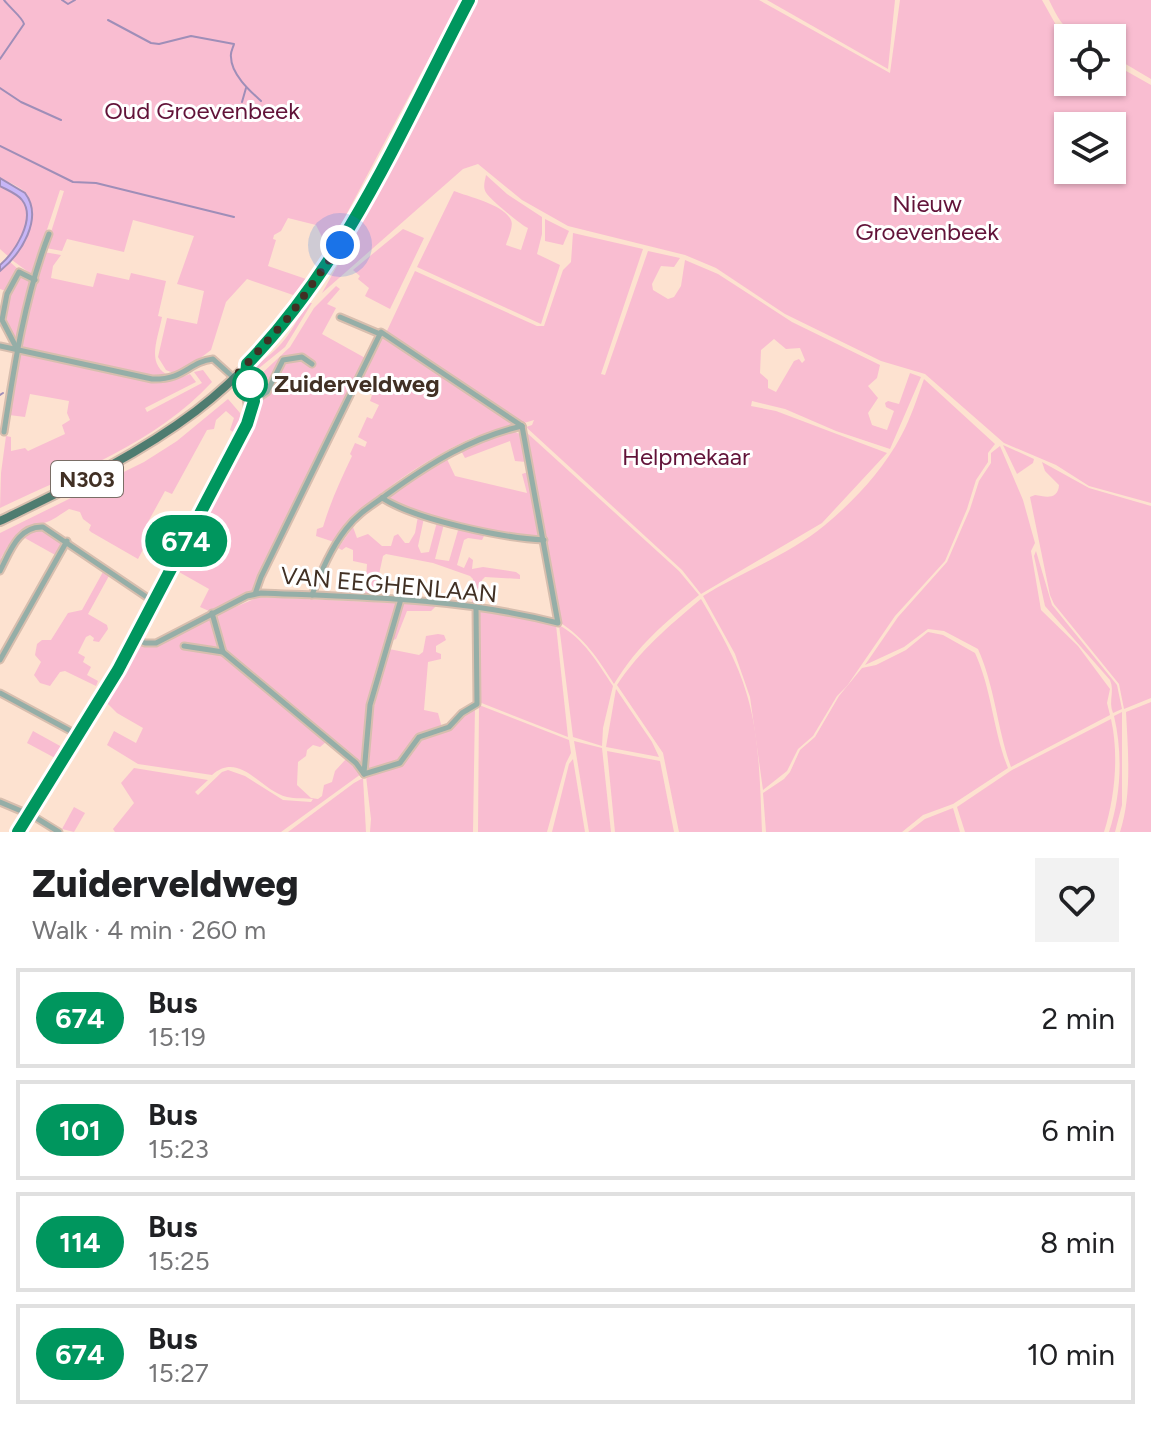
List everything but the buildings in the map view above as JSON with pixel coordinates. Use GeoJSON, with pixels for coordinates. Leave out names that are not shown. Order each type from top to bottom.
{"type":"FeatureCollection","features":[{"type":"Feature","properties":{"kind":"main road","name":"N303"},"geometry":{"type":"LineString","coordinates":[[0,521],[119,463],[197,411],[234,378],[306,295],[340,245],[469,0]]}},
{"type":"Feature","properties":{"kind":"main road"},"geometry":{"type":"LineString","coordinates":[[19,832],[134,639],[247,424],[249,404],[243,388],[234,378]]}},
{"type":"Feature","properties":{"kind":"street"},"geometry":{"type":"LineString","coordinates":[[4,432],[18,350],[49,234]]}},
{"type":"Feature","properties":{"kind":"street"},"geometry":{"type":"LineString","coordinates":[[18,350],[2,320],[7,294],[19,272],[35,280]]}},
{"type":"Feature","properties":{"kind":"street"},"geometry":{"type":"LineString","coordinates":[[306,295],[316,300]]}},
{"type":"Feature","properties":{"kind":"street"},"geometry":{"type":"LineString","coordinates":[[340,317],[381,333],[522,426],[544,540],[450,522],[394,506],[382,498]]}},
{"type":"Feature","properties":{"kind":"street"},"geometry":{"type":"LineString","coordinates":[[255,594],[381,333]]}},
{"type":"Feature","properties":{"kind":"street"},"geometry":{"type":"LineString","coordinates":[[0,346],[152,379],[181,375],[200,362],[213,359],[234,378]]}},
{"type":"Feature","properties":{"kind":"street"},"geometry":{"type":"LineString","coordinates":[[249,404],[267,392],[283,360],[302,357],[312,364]]}},
{"type":"Feature","properties":{"kind":"street"},"geometry":{"type":"LineString","coordinates":[[312,595],[328,557],[362,512],[433,461],[466,443],[522,426]]}},
{"type":"Feature","properties":{"kind":"street"},"geometry":{"type":"LineString","coordinates":[[0,571],[22,533],[33,527],[43,527],[154,602]]}},
{"type":"Feature","properties":{"kind":"street","name":"VAN EEGHENLAAN"},"geometry":{"type":"LineString","coordinates":[[134,639],[156,643],[255,594],[401,599],[476,607],[558,623],[544,540]]}},
{"type":"Feature","properties":{"kind":"street"},"geometry":{"type":"LineString","coordinates":[[0,660],[67,541]]}},
{"type":"Feature","properties":{"kind":"street"},"geometry":{"type":"LineString","coordinates":[[364,774],[370,705],[401,599]]}},
{"type":"Feature","properties":{"kind":"street"},"geometry":{"type":"LineString","coordinates":[[364,774],[400,763],[419,737],[449,727],[462,713],[477,704],[476,607]]}},
{"type":"Feature","properties":{"kind":"street"},"geometry":{"type":"LineString","coordinates":[[212,613],[223,652]]}},
{"type":"Feature","properties":{"kind":"street"},"geometry":{"type":"LineString","coordinates":[[184,646],[223,652],[356,763],[364,774]]}},
{"type":"Feature","properties":{"kind":"street"},"geometry":{"type":"LineString","coordinates":[[0,693],[78,735]]}},
{"type":"Feature","properties":{"kind":"street"},"geometry":{"type":"LineString","coordinates":[[0,802],[29,814],[59,832]]}},
{"type":"Feature","properties":{"kind":"green space","name":"Oud Groevenbeek"},"geometry":{"type":"Polygon","coordinates":[[[0,0],[460,0],[328,249],[316,225],[288,218],[281,231],[274,235],[273,239],[276,240],[268,266],[306,279],[293,295],[247,279],[226,302],[211,350],[178,375],[166,370],[158,357],[167,318],[197,324],[204,291],[177,284],[194,236],[133,220],[124,252],[67,239],[62,251],[46,248],[64,191],[60,190],[35,277],[12,260],[26,229],[30,202],[22,190],[0,178],[0,0]]]}},
{"type":"Feature","properties":{"kind":"green space","name":"Nieuw Groevenbeek"},"geometry":{"type":"Polygon","coordinates":[[[477,0],[759,0],[890,73],[900,0],[1042,0],[1055,24],[1054,96],[1126,96],[1126,71],[1151,85],[1151,503],[1089,486],[1056,465],[1004,443],[925,374],[881,361],[785,314],[716,268],[685,255],[568,226],[522,200],[478,164],[463,169],[322,293],[477,0]]]}},
{"type":"Feature","properties":{"kind":"green space"},"geometry":{"type":"Polygon","coordinates":[[[767,0],[895,0],[888,69],[767,0]]]}},
{"type":"Feature","properties":{"kind":"green space"},"geometry":{"type":"Polygon","coordinates":[[[1049,0],[1151,0],[1151,79],[1126,64],[1126,24],[1063,24],[1049,0]]]}},
{"type":"Feature","properties":{"kind":"green space"},"geometry":{"type":"Polygon","coordinates":[[[486,175],[507,194],[542,217],[537,254],[560,265],[541,324],[417,267],[454,191],[493,205],[507,214],[512,225],[506,245],[521,250],[528,228],[487,194],[484,187],[486,175]]]}},
{"type":"Feature","properties":{"kind":"green space"},"geometry":{"type":"Polygon","coordinates":[[[0,186],[23,201],[27,214],[24,230],[9,257],[0,249],[0,186]]]}},
{"type":"Feature","properties":{"kind":"green space"},"geometry":{"type":"Polygon","coordinates":[[[545,219],[569,231],[563,245],[545,241],[545,219]]]}},
{"type":"Feature","properties":{"kind":"green space"},"geometry":{"type":"Polygon","coordinates":[[[403,229],[424,238],[390,309],[365,296],[369,288],[353,270],[403,229]]]}},
{"type":"Feature","properties":{"kind":"green space","name":"Helpmekaar"},"geometry":{"type":"Polygon","coordinates":[[[573,233],[643,249],[601,374],[605,375],[648,251],[680,258],[674,267],[661,266],[652,284],[653,290],[668,299],[674,297],[681,286],[685,260],[718,274],[792,322],[880,365],[877,378],[868,386],[878,398],[868,413],[872,425],[887,430],[894,411],[885,403],[899,404],[910,373],[921,377],[890,449],[836,431],[785,409],[752,401],[751,406],[776,411],[887,453],[822,523],[701,594],[682,570],[526,427],[532,425],[534,420],[524,423],[386,333],[415,271],[537,326],[544,326],[563,270],[571,262],[573,233]],[[774,339],[761,350],[760,373],[768,380],[768,388],[776,392],[794,361],[799,359],[802,363],[805,360],[800,348],[786,349],[774,339]]]}},
{"type":"Feature","properties":{"kind":"green space"},"geometry":{"type":"Polygon","coordinates":[[[44,252],[61,255],[53,266],[51,278],[93,287],[97,273],[129,280],[131,273],[166,281],[158,316],[162,317],[155,358],[162,371],[170,376],[150,377],[20,348],[44,252]]]}},
{"type":"Feature","properties":{"kind":"green space"},"geometry":{"type":"Polygon","coordinates":[[[10,262],[18,269],[6,291],[0,289],[0,271],[10,262]]]}},
{"type":"Feature","properties":{"kind":"green space"},"geometry":{"type":"Polygon","coordinates":[[[22,273],[33,281],[17,345],[8,324],[6,308],[10,293],[22,273]]]}},
{"type":"Feature","properties":{"kind":"green space"},"geometry":{"type":"Polygon","coordinates":[[[336,286],[340,289],[327,304],[336,308],[322,334],[367,359],[253,591],[209,611],[200,607],[209,589],[179,572],[255,421],[260,400],[269,393],[283,362],[300,360],[310,367],[312,363],[303,357],[282,358],[260,395],[258,377],[290,347],[314,308],[336,286]]]}},
{"type":"Feature","properties":{"kind":"green space"},"geometry":{"type":"Polygon","coordinates":[[[305,303],[312,303],[285,347],[253,373],[249,368],[268,356],[283,341],[305,303]]]}},
{"type":"Feature","properties":{"kind":"green space"},"geometry":{"type":"Polygon","coordinates":[[[383,338],[514,425],[472,438],[396,482],[360,512],[334,542],[316,536],[317,529],[323,527],[355,443],[365,447],[367,442],[358,437],[367,417],[372,419],[379,405],[370,401],[372,395],[357,389],[383,338]]]}},
{"type":"Feature","properties":{"kind":"green space"},"geometry":{"type":"Polygon","coordinates":[[[19,352],[148,382],[172,381],[190,374],[196,382],[145,408],[147,412],[202,383],[194,372],[203,370],[212,382],[166,422],[140,439],[0,508],[6,436],[11,437],[11,451],[25,448],[28,451],[65,434],[62,425],[70,420],[67,413],[69,401],[30,394],[25,417],[9,415],[19,352]]]}},
{"type":"Feature","properties":{"kind":"green space"},"geometry":{"type":"Polygon","coordinates":[[[924,379],[995,444],[988,453],[988,462],[976,480],[945,561],[895,616],[837,696],[813,736],[798,749],[787,771],[763,790],[750,697],[735,654],[703,596],[811,536],[847,506],[894,449],[924,379]]]}},
{"type":"Feature","properties":{"kind":"green space"},"geometry":{"type":"Polygon","coordinates":[[[228,399],[240,413],[240,424],[235,433],[230,430],[234,418],[226,411],[216,420],[214,429],[207,430],[172,494],[165,491],[142,533],[149,538],[138,559],[91,532],[91,525],[80,512],[69,509],[21,534],[11,547],[8,546],[0,567],[0,533],[144,462],[177,441],[228,399]]]}},
{"type":"Feature","properties":{"kind":"green space"},"geometry":{"type":"Polygon","coordinates":[[[513,431],[520,434],[526,462],[515,461],[510,441],[465,458],[460,449],[513,431]]]}},
{"type":"Feature","properties":{"kind":"green space"},"geometry":{"type":"Polygon","coordinates":[[[526,432],[679,571],[699,595],[652,635],[614,684],[584,642],[559,622],[526,432]]]}},
{"type":"Feature","properties":{"kind":"green space"},"geometry":{"type":"Polygon","coordinates":[[[1003,445],[1034,459],[1033,463],[1017,474],[1003,445]]]}},
{"type":"Feature","properties":{"kind":"green space"},"geometry":{"type":"Polygon","coordinates":[[[1000,446],[1023,500],[1035,543],[1031,551],[1041,610],[1078,646],[1110,689],[1107,703],[1110,715],[1011,767],[978,649],[944,631],[928,629],[904,647],[865,665],[898,617],[947,562],[979,481],[991,463],[991,453],[1000,446]]]}},
{"type":"Feature","properties":{"kind":"green space"},"geometry":{"type":"Polygon","coordinates":[[[446,457],[455,476],[527,493],[522,474],[528,472],[540,537],[461,524],[386,498],[446,457]]]}},
{"type":"Feature","properties":{"kind":"green space"},"geometry":{"type":"Polygon","coordinates":[[[1042,462],[1089,488],[1151,506],[1151,698],[1124,709],[1119,684],[1050,595],[1030,497],[1054,495],[1059,485],[1045,471],[1042,462]]]}},
{"type":"Feature","properties":{"kind":"green space"},"geometry":{"type":"Polygon","coordinates":[[[418,516],[424,518],[418,546],[421,553],[429,552],[437,522],[444,524],[435,559],[449,561],[459,527],[485,534],[482,540],[464,540],[457,565],[464,568],[469,557],[473,560],[472,569],[483,567],[516,572],[520,579],[485,577],[479,603],[472,602],[473,579],[470,576],[433,563],[386,554],[378,579],[380,595],[365,595],[367,564],[353,561],[353,550],[338,548],[353,527],[357,538],[368,534],[382,546],[391,546],[394,536],[398,534],[405,543],[409,543],[415,533],[418,516]]]}},
{"type":"Feature","properties":{"kind":"green space"},"geometry":{"type":"Polygon","coordinates":[[[41,529],[63,541],[57,556],[23,537],[31,530],[41,529]]]}},
{"type":"Feature","properties":{"kind":"green space"},"geometry":{"type":"Polygon","coordinates":[[[1036,551],[1052,605],[1117,685],[1122,709],[1113,713],[1110,680],[1045,606],[1034,556],[1036,551]]]}},
{"type":"Feature","properties":{"kind":"green space"},"geometry":{"type":"Polygon","coordinates":[[[104,570],[110,574],[88,614],[107,625],[108,629],[99,642],[93,641],[90,635],[86,637],[78,653],[85,657],[83,662],[91,667],[87,675],[98,681],[96,686],[65,671],[60,672],[50,686],[40,683],[34,675],[41,662],[35,655],[37,644],[42,640],[51,640],[68,613],[82,610],[104,570]]]}},
{"type":"Feature","properties":{"kind":"green space"},"geometry":{"type":"Polygon","coordinates":[[[259,597],[398,603],[368,700],[362,764],[227,651],[216,615],[259,597]]]}},
{"type":"Feature","properties":{"kind":"green space"},"geometry":{"type":"Polygon","coordinates":[[[701,599],[733,657],[751,711],[759,763],[762,832],[679,832],[663,753],[617,685],[645,650],[701,599]]]}},
{"type":"Feature","properties":{"kind":"green space"},"geometry":{"type":"Polygon","coordinates":[[[403,603],[437,605],[431,611],[407,611],[396,639],[391,641],[403,603]]]}},
{"type":"Feature","properties":{"kind":"green space"},"geometry":{"type":"Polygon","coordinates":[[[478,609],[556,625],[568,737],[479,702],[478,609]]]}},
{"type":"Feature","properties":{"kind":"green space"},"geometry":{"type":"Polygon","coordinates":[[[211,618],[219,647],[185,643],[184,649],[222,654],[326,742],[320,747],[313,745],[298,762],[297,785],[311,798],[318,799],[322,796],[324,785],[332,782],[335,771],[346,759],[361,774],[281,832],[115,832],[113,829],[134,803],[121,783],[134,768],[208,780],[195,792],[198,795],[228,770],[245,776],[283,800],[311,802],[313,799],[290,798],[277,793],[241,769],[222,769],[212,775],[138,764],[107,745],[114,731],[136,743],[143,728],[117,713],[106,702],[136,646],[155,645],[211,618]]]}},
{"type":"Feature","properties":{"kind":"green space"},"geometry":{"type":"Polygon","coordinates":[[[559,625],[583,644],[613,686],[602,746],[573,737],[559,625]]]}},
{"type":"Feature","properties":{"kind":"green space"},"geometry":{"type":"Polygon","coordinates":[[[928,632],[943,635],[975,653],[1008,768],[953,804],[923,815],[902,832],[766,832],[763,793],[790,772],[800,750],[815,737],[839,696],[862,668],[876,665],[906,650],[928,632]]]}},
{"type":"Feature","properties":{"kind":"green space"},"geometry":{"type":"Polygon","coordinates":[[[444,635],[446,640],[436,646],[441,659],[428,662],[424,710],[438,713],[442,728],[416,736],[397,762],[368,770],[372,714],[389,649],[419,655],[423,652],[426,636],[444,635]]]}},
{"type":"Feature","properties":{"kind":"green space"},"geometry":{"type":"Polygon","coordinates":[[[616,689],[652,742],[659,757],[606,747],[616,689]]]}},
{"type":"Feature","properties":{"kind":"green space"},"geometry":{"type":"Polygon","coordinates":[[[1151,702],[1151,832],[1120,832],[1128,788],[1126,712],[1151,702]]]}},
{"type":"Feature","properties":{"kind":"green space"},"geometry":{"type":"Polygon","coordinates":[[[479,705],[569,740],[571,753],[547,832],[478,832],[479,705]]]}},
{"type":"Feature","properties":{"kind":"green space"},"geometry":{"type":"Polygon","coordinates":[[[475,706],[473,832],[370,832],[366,776],[401,765],[420,738],[444,731],[475,706]]]}},
{"type":"Feature","properties":{"kind":"green space"},"geometry":{"type":"Polygon","coordinates":[[[1122,712],[1122,805],[1115,832],[1109,832],[1119,775],[1119,745],[1114,716],[1122,712]]]}},
{"type":"Feature","properties":{"kind":"green space"},"geometry":{"type":"Polygon","coordinates":[[[1111,719],[1115,776],[1104,832],[965,832],[957,807],[1012,770],[1111,719]]]}},
{"type":"Feature","properties":{"kind":"green space"},"geometry":{"type":"Polygon","coordinates":[[[33,731],[62,747],[55,758],[27,743],[33,731]]]}},
{"type":"Feature","properties":{"kind":"green space"},"geometry":{"type":"Polygon","coordinates":[[[574,741],[602,748],[611,832],[589,832],[574,741]]]}},
{"type":"Feature","properties":{"kind":"green space"},"geometry":{"type":"Polygon","coordinates":[[[607,751],[660,761],[674,832],[615,832],[607,751]]]}},
{"type":"Feature","properties":{"kind":"green space"},"geometry":{"type":"Polygon","coordinates":[[[573,759],[585,832],[552,832],[569,764],[573,759]]]}},
{"type":"Feature","properties":{"kind":"green space"},"geometry":{"type":"Polygon","coordinates":[[[363,778],[366,832],[288,832],[354,783],[363,778]]]}},
{"type":"Feature","properties":{"kind":"green space"},"geometry":{"type":"Polygon","coordinates":[[[74,807],[85,813],[74,832],[62,829],[74,807]]]}},
{"type":"Feature","properties":{"kind":"green space"},"geometry":{"type":"Polygon","coordinates":[[[953,808],[960,832],[908,832],[925,819],[953,808]]]}},
{"type":"Feature","properties":{"kind":"shaded area"},"geometry":{"type":"Polygon","coordinates":[[[0,178],[25,193],[32,213],[28,235],[0,271],[0,265],[22,235],[27,216],[22,200],[0,186],[0,178]]]}},
{"type":"Feature","properties":{"kind":"waterway"},"geometry":{"type":"LineString","coordinates":[[0,59],[24,24],[4,0]]}},
{"type":"Feature","properties":{"kind":"waterway"},"geometry":{"type":"LineString","coordinates":[[62,0],[68,4],[75,0]]}},
{"type":"Feature","properties":{"kind":"waterway"},"geometry":{"type":"LineString","coordinates":[[108,20],[151,43],[191,36],[234,44],[231,55],[234,70],[261,101]]}},
{"type":"Feature","properties":{"kind":"waterway"},"geometry":{"type":"LineString","coordinates":[[0,88],[21,102],[61,120]]}},
{"type":"Feature","properties":{"kind":"waterway"},"geometry":{"type":"LineString","coordinates":[[242,102],[246,88]]}},
{"type":"Feature","properties":{"kind":"waterway"},"geometry":{"type":"LineString","coordinates":[[0,146],[73,182],[96,183],[234,217]]}},
{"type":"Feature","properties":{"kind":"bus line","name":"674"},"geometry":{"type":"LineString","coordinates":[[18,832],[118,670],[247,424],[254,405],[254,395],[246,375],[247,364],[289,317],[326,268],[359,213],[469,0]]}},
{"type":"Feature","properties":{"kind":"place","name":"Zuiderveldweg"},"geometry":{"type":"Point","coordinates":[250,384]}},
{"type":"Feature","properties":{"kind":"route"},"geometry":{"type":"LineString","coordinates":[[250,384],[243,388],[234,378],[289,317],[340,245]]}}]}
